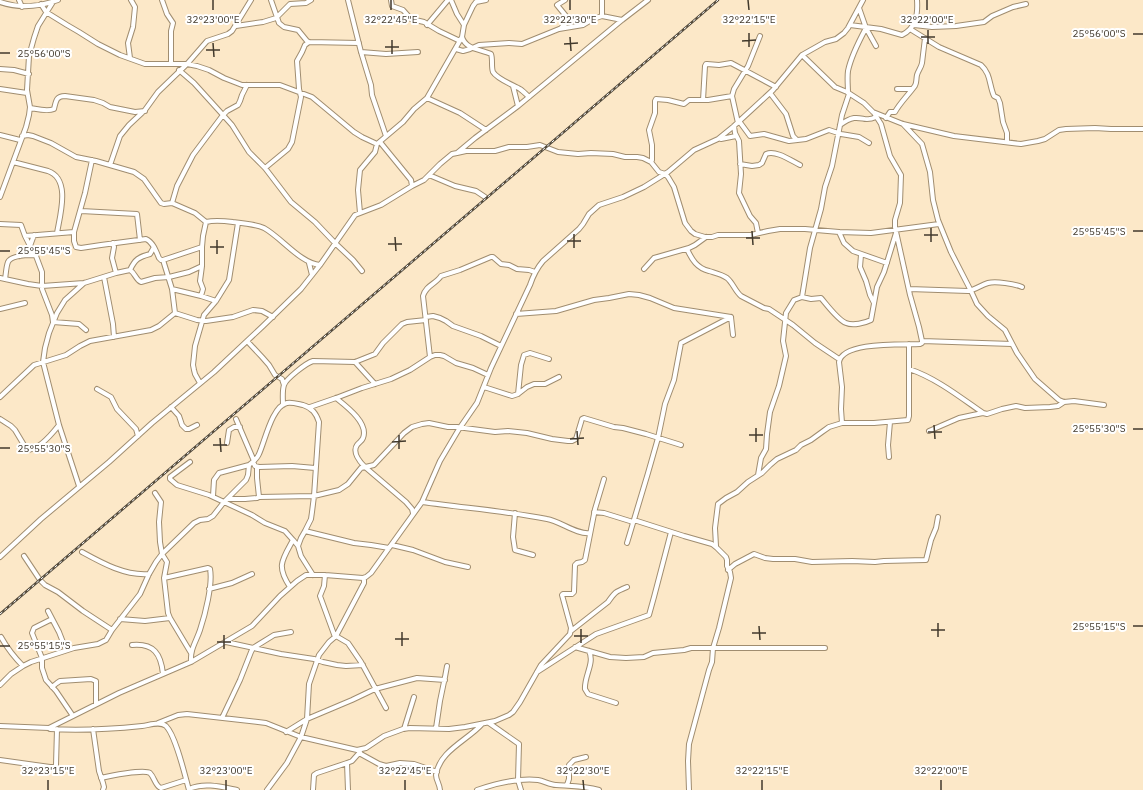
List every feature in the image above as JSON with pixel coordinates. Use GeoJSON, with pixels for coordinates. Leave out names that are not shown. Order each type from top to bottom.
{"type":"FeatureCollection","features":[{"type":"Feature","properties":{"kind":"street"},"geometry":{"type":"LineString","coordinates":[[19,0],[22,7]]}},
{"type":"Feature","properties":{"kind":"street"},"geometry":{"type":"LineString","coordinates":[[130,58],[128,43],[135,7],[132,0]]}},
{"type":"Feature","properties":{"kind":"street"},"geometry":{"type":"LineString","coordinates":[[162,0],[167,14],[173,23],[171,31],[171,64]]}},
{"type":"Feature","properties":{"kind":"street"},"geometry":{"type":"LineString","coordinates":[[110,165],[120,136],[133,121],[146,110],[158,92],[179,70],[187,64],[207,41],[228,34],[236,26],[251,0]]}},
{"type":"Feature","properties":{"kind":"street"},"geometry":{"type":"LineString","coordinates":[[271,0],[279,23],[284,27],[297,29],[308,42],[359,43]]}},
{"type":"Feature","properties":{"kind":"street"},"geometry":{"type":"LineString","coordinates":[[236,26],[263,22],[276,18],[290,4],[306,3],[311,0]]}},
{"type":"Feature","properties":{"kind":"street"},"geometry":{"type":"LineString","coordinates":[[348,0],[369,78],[372,95],[386,136]]}},
{"type":"Feature","properties":{"kind":"street"},"geometry":{"type":"LineString","coordinates":[[391,0],[392,6],[403,10],[411,19],[419,20],[439,31],[461,39],[478,51],[491,54],[493,72],[529,97]]}},
{"type":"Feature","properties":{"kind":"street"},"geometry":{"type":"LineString","coordinates":[[427,25],[448,0]]}},
{"type":"Feature","properties":{"kind":"street"},"geometry":{"type":"LineString","coordinates":[[451,0],[464,25]]}},
{"type":"Feature","properties":{"kind":"street"},"geometry":{"type":"LineString","coordinates":[[472,0],[473,6]]}},
{"type":"Feature","properties":{"kind":"street"},"geometry":{"type":"LineString","coordinates":[[360,213],[358,190],[359,172],[375,152],[379,143],[400,125],[414,109],[427,98],[461,39],[464,25],[473,6],[476,2],[486,0]]}},
{"type":"Feature","properties":{"kind":"street"},"geometry":{"type":"LineString","coordinates":[[456,49],[463,51],[479,45],[509,43],[522,44],[559,29],[567,22],[566,16],[558,5],[565,0]]}},
{"type":"Feature","properties":{"kind":"street"},"geometry":{"type":"LineString","coordinates":[[602,0],[602,16]]}},
{"type":"Feature","properties":{"kind":"street"},"geometry":{"type":"LineString","coordinates":[[0,557],[41,519],[214,372],[273,317],[312,275],[355,215],[381,205],[424,180],[447,158],[457,153],[518,106],[648,0]]}},
{"type":"Feature","properties":{"kind":"street"},"geometry":{"type":"LineString","coordinates":[[49,728],[119,693],[191,662],[226,642],[252,626],[290,587],[306,575],[363,578],[368,576],[422,502],[437,466],[460,427],[477,403],[488,375],[538,266],[579,229],[594,209],[603,203],[629,195],[644,187],[665,174],[694,150],[718,139],[734,126],[776,87],[802,55],[825,42],[836,39],[840,36],[850,25],[863,0]]}},
{"type":"Feature","properties":{"kind":"street"},"geometry":{"type":"LineString","coordinates":[[850,25],[881,28],[903,35],[914,25],[917,12],[917,0]]}},
{"type":"Feature","properties":{"kind":"street"},"geometry":{"type":"LineString","coordinates":[[0,2],[10,6],[32,7],[56,1]]}},
{"type":"Feature","properties":{"kind":"street"},"geometry":{"type":"LineString","coordinates":[[0,197],[27,121],[30,108],[27,93],[29,56],[34,38],[38,26],[46,12],[56,1]]}},
{"type":"Feature","properties":{"kind":"street"},"geometry":{"type":"LineString","coordinates":[[41,4],[46,12],[98,44],[145,64],[187,64],[214,72],[230,81],[242,85],[278,84],[316,99],[362,137],[379,143],[411,180],[419,183]]}},
{"type":"Feature","properties":{"kind":"street"},"geometry":{"type":"LineString","coordinates":[[914,25],[932,27],[956,26],[984,22],[992,16],[1013,7],[1026,4]]}},
{"type":"Feature","properties":{"kind":"street"},"geometry":{"type":"LineString","coordinates":[[859,8],[866,27],[876,46]]}},
{"type":"Feature","properties":{"kind":"street"},"geometry":{"type":"LineString","coordinates":[[559,29],[582,25],[602,16],[622,20]]}},
{"type":"Feature","properties":{"kind":"street"},"geometry":{"type":"LineString","coordinates":[[802,297],[810,248],[822,209],[825,187],[832,166],[838,133],[848,94],[849,68],[854,51],[866,27]]}},
{"type":"Feature","properties":{"kind":"street"},"geometry":{"type":"LineString","coordinates":[[910,29],[939,47],[981,65],[987,71],[993,94],[1000,103],[1003,122],[1007,133],[1007,142]]}},
{"type":"Feature","properties":{"kind":"street"},"geometry":{"type":"LineString","coordinates":[[760,36],[744,71],[735,86],[732,96],[738,122],[750,136],[763,134],[787,140],[806,139],[829,130],[859,137],[869,143]]}},
{"type":"Feature","properties":{"kind":"street"},"geometry":{"type":"LineString","coordinates":[[886,118],[890,112],[895,112],[916,84],[917,73],[922,65],[925,38]]}},
{"type":"Feature","properties":{"kind":"street"},"geometry":{"type":"LineString","coordinates":[[265,168],[288,149],[293,138],[301,92],[299,89],[297,61],[308,42]]}},
{"type":"Feature","properties":{"kind":"street"},"geometry":{"type":"LineString","coordinates":[[361,52],[386,54],[418,52]]}},
{"type":"Feature","properties":{"kind":"street"},"geometry":{"type":"LineString","coordinates":[[802,55],[836,87],[864,103],[874,112],[903,124],[954,136],[1021,144],[1045,139],[1059,130],[1066,129],[1143,129]]}},
{"type":"Feature","properties":{"kind":"street"},"geometry":{"type":"LineString","coordinates":[[703,100],[706,64],[731,63],[776,87]]}},
{"type":"Feature","properties":{"kind":"street"},"geometry":{"type":"LineString","coordinates":[[0,69],[14,70],[28,74]]}},
{"type":"Feature","properties":{"kind":"street"},"geometry":{"type":"LineString","coordinates":[[179,70],[194,83],[223,115],[249,152],[265,168],[291,202],[314,222],[353,260],[362,271]]}},
{"type":"Feature","properties":{"kind":"street"},"geometry":{"type":"LineString","coordinates":[[172,203],[177,186],[193,155],[223,115],[238,105],[247,85]]}},
{"type":"Feature","properties":{"kind":"street"},"geometry":{"type":"LineString","coordinates":[[513,86],[514,96],[518,106]]}},
{"type":"Feature","properties":{"kind":"street"},"geometry":{"type":"LineString","coordinates":[[0,89],[27,93]]}},
{"type":"Feature","properties":{"kind":"street"},"geometry":{"type":"LineString","coordinates":[[896,89],[911,89]]}},
{"type":"Feature","properties":{"kind":"street"},"geometry":{"type":"LineString","coordinates":[[770,93],[786,114],[793,136],[796,139]]}},
{"type":"Feature","properties":{"kind":"street"},"geometry":{"type":"LineString","coordinates":[[30,108],[48,111],[52,110],[54,109],[57,98],[65,96],[94,100],[110,107],[135,112],[146,110]]}},
{"type":"Feature","properties":{"kind":"street"},"geometry":{"type":"LineString","coordinates":[[651,162],[652,144],[649,130],[655,113],[655,100],[659,99],[683,104],[689,100],[703,100],[732,96]]}},
{"type":"Feature","properties":{"kind":"street"},"geometry":{"type":"LineString","coordinates":[[427,98],[460,113],[486,130]]}},
{"type":"Feature","properties":{"kind":"street"},"geometry":{"type":"LineString","coordinates":[[133,121],[135,112]]}},
{"type":"Feature","properties":{"kind":"street"},"geometry":{"type":"LineString","coordinates":[[874,112],[881,124],[890,156],[902,178],[900,206],[895,220],[896,231],[909,289],[920,327],[922,341]]}},
{"type":"Feature","properties":{"kind":"street"},"geometry":{"type":"LineString","coordinates":[[840,125],[845,121],[857,118],[866,120],[876,117]]}},
{"type":"Feature","properties":{"kind":"street"},"geometry":{"type":"LineString","coordinates":[[903,124],[920,141],[923,147],[930,172],[933,200],[939,224],[974,298],[980,308],[1005,330],[1017,353],[1035,379],[1059,400],[1064,402]]}},
{"type":"Feature","properties":{"kind":"street"},"geometry":{"type":"LineString","coordinates":[[734,126],[736,136],[738,137],[739,141],[741,177],[739,193],[750,216],[756,223],[758,233]]}},
{"type":"Feature","properties":{"kind":"street"},"geometry":{"type":"LineString","coordinates":[[0,135],[21,138],[28,135],[33,136],[73,156],[110,165],[139,175],[161,203],[172,203],[194,213],[206,222],[226,221],[247,224],[265,229],[309,263],[320,265]]}},
{"type":"Feature","properties":{"kind":"street"},"geometry":{"type":"LineString","coordinates":[[718,139],[736,136]]}},
{"type":"Feature","properties":{"kind":"street"},"geometry":{"type":"LineString","coordinates":[[457,153],[466,151],[495,151],[540,145],[558,152],[578,154],[612,154],[625,157],[644,158],[651,162],[659,172],[665,174],[673,184],[685,223],[691,231],[700,236],[712,237],[718,235],[736,235],[780,229],[871,233],[896,231],[939,224]]}},
{"type":"Feature","properties":{"kind":"street"},"geometry":{"type":"LineString","coordinates":[[740,164],[752,166],[759,165],[766,154],[770,153],[800,165]]}},
{"type":"Feature","properties":{"kind":"street"},"geometry":{"type":"LineString","coordinates":[[92,160],[81,211],[74,232],[75,245],[79,248],[148,240],[154,247],[159,258],[163,260],[172,289],[175,313]]}},
{"type":"Feature","properties":{"kind":"street"},"geometry":{"type":"LineString","coordinates":[[12,162],[48,171],[54,173],[57,177],[62,198],[58,233]]}},
{"type":"Feature","properties":{"kind":"street"},"geometry":{"type":"LineString","coordinates":[[429,175],[455,186],[476,191],[486,197]]}},
{"type":"Feature","properties":{"kind":"street"},"geometry":{"type":"LineString","coordinates":[[411,180],[412,186]]}},
{"type":"Feature","properties":{"kind":"street"},"geometry":{"type":"LineString","coordinates":[[81,211],[136,214],[140,240]]}},
{"type":"Feature","properties":{"kind":"street"},"geometry":{"type":"LineString","coordinates":[[202,296],[200,281],[203,236],[206,222]]}},
{"type":"Feature","properties":{"kind":"street"},"geometry":{"type":"LineString","coordinates":[[200,383],[195,374],[193,365],[195,346],[204,315],[216,301],[229,280],[238,223]]}},
{"type":"Feature","properties":{"kind":"street"},"geometry":{"type":"LineString","coordinates":[[0,224],[20,224],[22,226],[25,236],[42,272],[42,286],[53,322]]}},
{"type":"Feature","properties":{"kind":"street"},"geometry":{"type":"LineString","coordinates":[[758,475],[761,458],[766,449],[766,434],[770,412],[786,356],[783,341],[784,320],[789,307],[794,300],[802,297],[811,299],[821,298],[844,322],[849,324],[871,320],[877,287],[884,272],[896,231]]}},
{"type":"Feature","properties":{"kind":"street"},"geometry":{"type":"LineString","coordinates":[[25,236],[74,232]]}},
{"type":"Feature","properties":{"kind":"street"},"geometry":{"type":"LineString","coordinates":[[839,232],[846,246],[853,251],[887,263]]}},
{"type":"Feature","properties":{"kind":"street"},"geometry":{"type":"LineString","coordinates":[[20,256],[30,246],[34,235]]}},
{"type":"Feature","properties":{"kind":"street"},"geometry":{"type":"LineString","coordinates":[[644,269],[654,258],[687,249],[707,237]]}},
{"type":"Feature","properties":{"kind":"street"},"geometry":{"type":"LineString","coordinates":[[113,243],[114,247],[112,258],[116,273]]}},
{"type":"Feature","properties":{"kind":"street"},"geometry":{"type":"LineString","coordinates":[[163,260],[202,246]]}},
{"type":"Feature","properties":{"kind":"street"},"geometry":{"type":"LineString","coordinates":[[0,278],[42,286],[84,283],[130,270],[135,261],[150,254],[154,247]]}},
{"type":"Feature","properties":{"kind":"street"},"geometry":{"type":"LineString","coordinates":[[687,249],[691,257],[700,267],[707,271],[722,275],[732,283],[741,296],[769,309],[800,330],[815,343],[839,358]]}},
{"type":"Feature","properties":{"kind":"street"},"geometry":{"type":"LineString","coordinates":[[5,279],[8,261],[20,256],[35,255]]}},
{"type":"Feature","properties":{"kind":"street"},"geometry":{"type":"LineString","coordinates":[[861,255],[860,267],[874,303]]}},
{"type":"Feature","properties":{"kind":"street"},"geometry":{"type":"LineString","coordinates":[[430,357],[423,296],[424,291],[441,276],[491,257],[501,264],[509,265],[517,269],[535,272]]}},
{"type":"Feature","properties":{"kind":"street"},"geometry":{"type":"LineString","coordinates":[[309,263],[312,275]]}},
{"type":"Feature","properties":{"kind":"street"},"geometry":{"type":"LineString","coordinates":[[130,270],[141,282],[189,272],[202,266]]}},
{"type":"Feature","properties":{"kind":"street"},"geometry":{"type":"LineString","coordinates":[[104,277],[114,337]]}},
{"type":"Feature","properties":{"kind":"street"},"geometry":{"type":"LineString","coordinates":[[909,289],[971,291],[990,282],[1022,287]]}},
{"type":"Feature","properties":{"kind":"street"},"geometry":{"type":"LineString","coordinates":[[80,486],[59,425],[43,362],[45,348],[53,322],[59,309],[65,300],[84,283]]}},
{"type":"Feature","properties":{"kind":"street"},"geometry":{"type":"LineString","coordinates":[[172,289],[216,301]]}},
{"type":"Feature","properties":{"kind":"street"},"geometry":{"type":"LineString","coordinates":[[516,314],[556,311],[594,300],[628,294],[650,298],[674,308],[731,317]]}},
{"type":"Feature","properties":{"kind":"street"},"geometry":{"type":"LineString","coordinates":[[0,309],[25,303]]}},
{"type":"Feature","properties":{"kind":"street"},"geometry":{"type":"LineString","coordinates":[[175,313],[209,321],[233,317],[253,310],[262,311],[273,317]]}},
{"type":"Feature","properties":{"kind":"street"},"geometry":{"type":"LineString","coordinates":[[0,397],[32,367],[66,355],[90,341],[151,330],[159,326],[175,313]]}},
{"type":"Feature","properties":{"kind":"street"},"geometry":{"type":"LineString","coordinates":[[284,385],[289,378],[308,362],[355,362],[375,354],[383,343],[402,324],[433,316],[501,346]]}},
{"type":"Feature","properties":{"kind":"street"},"geometry":{"type":"LineString","coordinates":[[731,317],[734,335]]}},
{"type":"Feature","properties":{"kind":"street"},"geometry":{"type":"LineString","coordinates":[[627,543],[658,438],[665,404],[674,380],[681,343],[731,317]]}},
{"type":"Feature","properties":{"kind":"street"},"geometry":{"type":"LineString","coordinates":[[53,322],[79,324],[86,330]]}},
{"type":"Feature","properties":{"kind":"street"},"geometry":{"type":"LineString","coordinates":[[247,341],[262,356],[275,375],[282,379],[284,385],[283,405]]}},
{"type":"Feature","properties":{"kind":"street"},"geometry":{"type":"LineString","coordinates":[[839,358],[848,352],[871,345],[920,344],[922,341],[1012,344]]}},
{"type":"Feature","properties":{"kind":"street"},"geometry":{"type":"LineString","coordinates":[[716,546],[715,528],[718,504],[737,492],[777,459],[796,450],[801,445],[829,428],[842,423],[890,422],[909,419],[909,344]]}},
{"type":"Feature","properties":{"kind":"street"},"geometry":{"type":"LineString","coordinates":[[518,394],[521,365],[524,355],[530,353],[550,359]]}},
{"type":"Feature","properties":{"kind":"street"},"geometry":{"type":"LineString","coordinates":[[0,685],[11,674],[23,666],[66,650],[98,644],[106,640],[120,619],[140,594],[149,574],[162,554],[194,523],[213,516],[246,480],[252,463],[259,454],[275,415],[283,405],[295,403],[310,407],[401,375],[430,357],[440,354],[456,363],[473,368],[488,375]]}},
{"type":"Feature","properties":{"kind":"street"},"geometry":{"type":"LineString","coordinates":[[839,358],[842,386],[842,423]]}},
{"type":"Feature","properties":{"kind":"street"},"geometry":{"type":"LineString","coordinates":[[355,362],[375,384]]}},
{"type":"Feature","properties":{"kind":"street"},"geometry":{"type":"LineString","coordinates":[[909,369],[918,372],[941,385],[983,413]]}},
{"type":"Feature","properties":{"kind":"street"},"geometry":{"type":"LineString","coordinates":[[484,386],[512,396],[534,384],[545,384],[559,377]]}},
{"type":"Feature","properties":{"kind":"street"},"geometry":{"type":"LineString","coordinates":[[97,389],[111,397],[115,407],[136,429],[138,436]]}},
{"type":"Feature","properties":{"kind":"street"},"geometry":{"type":"LineString","coordinates":[[336,398],[350,410],[362,424],[364,435],[362,441],[356,446],[355,449],[357,456],[365,467],[406,502],[414,513]]}},
{"type":"Feature","properties":{"kind":"street"},"geometry":{"type":"LineString","coordinates":[[929,431],[959,418],[983,413],[987,414],[1016,406],[1025,408],[1050,407],[1058,406],[1064,402],[1074,401],[1104,405]]}},
{"type":"Feature","properties":{"kind":"street"},"geometry":{"type":"LineString","coordinates":[[171,407],[186,429],[197,425]]}},
{"type":"Feature","properties":{"kind":"street"},"geometry":{"type":"LineString","coordinates":[[298,546],[311,519],[314,496],[319,422],[317,416],[310,407]]}},
{"type":"Feature","properties":{"kind":"street"},"geometry":{"type":"LineString","coordinates":[[226,501],[258,498],[259,496],[314,496],[343,488],[359,470],[374,465],[398,439],[412,427],[417,425],[429,424],[495,432],[527,432],[552,439],[572,441],[576,439],[582,419],[584,418],[682,445]]}},
{"type":"Feature","properties":{"kind":"street"},"geometry":{"type":"LineString","coordinates":[[0,419],[15,430],[27,450],[33,450],[59,425]]}},
{"type":"Feature","properties":{"kind":"street"},"geometry":{"type":"LineString","coordinates":[[236,419],[240,426],[252,463],[257,467],[292,466],[315,468]]}},
{"type":"Feature","properties":{"kind":"street"},"geometry":{"type":"LineString","coordinates":[[888,457],[890,422]]}},
{"type":"Feature","properties":{"kind":"street"},"geometry":{"type":"LineString","coordinates":[[227,442],[229,430],[240,426]]}},
{"type":"Feature","properties":{"kind":"street"},"geometry":{"type":"LineString","coordinates":[[190,462],[170,476],[170,479],[179,486],[226,501],[268,524],[285,531],[298,546],[301,556],[313,575]]}},
{"type":"Feature","properties":{"kind":"street"},"geometry":{"type":"LineString","coordinates":[[212,496],[214,480],[219,473],[252,463]]}},
{"type":"Feature","properties":{"kind":"street"},"geometry":{"type":"LineString","coordinates":[[257,467],[256,478],[259,496]]}},
{"type":"Feature","properties":{"kind":"street"},"geometry":{"type":"LineString","coordinates":[[571,631],[562,595],[572,594],[574,592],[575,565],[585,560],[594,512],[604,479]]}},
{"type":"Feature","properties":{"kind":"street"},"geometry":{"type":"LineString","coordinates":[[155,493],[161,502],[159,522],[161,550],[167,562],[164,578],[166,602],[170,618],[191,653]]}},
{"type":"Feature","properties":{"kind":"street"},"geometry":{"type":"LineString","coordinates":[[422,502],[549,519],[581,533],[590,532]]}},
{"type":"Feature","properties":{"kind":"street"},"geometry":{"type":"LineString","coordinates":[[594,512],[604,513],[712,544],[716,546],[726,557],[731,578],[720,628],[713,648],[712,662],[689,744],[689,790]]}},
{"type":"Feature","properties":{"kind":"street"},"geometry":{"type":"LineString","coordinates":[[515,514],[513,537],[515,550],[533,556]]}},
{"type":"Feature","properties":{"kind":"street"},"geometry":{"type":"LineString","coordinates":[[728,570],[735,564],[754,554],[769,559],[795,559],[812,562],[926,560],[938,517]]}},
{"type":"Feature","properties":{"kind":"street"},"geometry":{"type":"LineString","coordinates":[[535,673],[596,634],[647,616],[654,597],[671,532]]}},
{"type":"Feature","properties":{"kind":"street"},"geometry":{"type":"LineString","coordinates":[[290,587],[283,575],[281,563],[294,540],[304,533],[354,543],[413,550],[445,562],[468,567]]}},
{"type":"Feature","properties":{"kind":"street"},"geometry":{"type":"LineString","coordinates":[[82,552],[97,560],[130,573],[149,574]]}},
{"type":"Feature","properties":{"kind":"street"},"geometry":{"type":"LineString","coordinates":[[24,556],[45,585],[58,592],[112,630]]}},
{"type":"Feature","properties":{"kind":"street"},"geometry":{"type":"LineString","coordinates":[[164,578],[208,568],[210,569],[209,589],[200,628],[191,653],[191,662]]}},
{"type":"Feature","properties":{"kind":"street"},"geometry":{"type":"LineString","coordinates":[[209,589],[232,583],[252,574]]}},
{"type":"Feature","properties":{"kind":"street"},"geometry":{"type":"LineString","coordinates":[[325,575],[324,586],[320,596],[335,636],[348,644],[363,665],[386,708]]}},
{"type":"Feature","properties":{"kind":"street"},"geometry":{"type":"LineString","coordinates":[[267,790],[286,763],[301,737],[307,719],[309,684],[317,660],[324,648],[335,636],[364,583],[363,578]]}},
{"type":"Feature","properties":{"kind":"street"},"geometry":{"type":"LineString","coordinates":[[312,790],[314,775],[352,761],[360,751],[384,736],[404,729],[450,728],[488,723],[503,718],[513,712],[535,673],[546,658],[569,636],[571,631],[608,602],[610,597],[616,592],[627,587]]}},
{"type":"Feature","properties":{"kind":"street"},"geometry":{"type":"LineString","coordinates":[[48,611],[66,650]]}},
{"type":"Feature","properties":{"kind":"street"},"geometry":{"type":"LineString","coordinates":[[120,619],[145,621],[170,618]]}},
{"type":"Feature","properties":{"kind":"street"},"geometry":{"type":"LineString","coordinates":[[52,619],[34,628],[32,632],[42,658],[46,680],[52,686],[73,716]]}},
{"type":"Feature","properties":{"kind":"street"},"geometry":{"type":"LineString","coordinates":[[222,718],[253,648],[274,635],[291,632]]}},
{"type":"Feature","properties":{"kind":"street"},"geometry":{"type":"LineString","coordinates":[[1,637],[15,659],[23,666]]}},
{"type":"Feature","properties":{"kind":"street"},"geometry":{"type":"LineString","coordinates":[[226,642],[342,666],[363,665]]}},
{"type":"Feature","properties":{"kind":"street"},"geometry":{"type":"LineString","coordinates":[[132,645],[146,645],[157,652],[161,662],[163,674]]}},
{"type":"Feature","properties":{"kind":"street"},"geometry":{"type":"LineString","coordinates":[[575,647],[610,657],[626,658],[644,657],[653,653],[691,648],[825,648]]}},
{"type":"Feature","properties":{"kind":"street"},"geometry":{"type":"LineString","coordinates":[[589,650],[592,658],[586,678],[585,689],[588,694],[616,703]]}},
{"type":"Feature","properties":{"kind":"street"},"geometry":{"type":"LineString","coordinates":[[436,728],[447,666]]}},
{"type":"Feature","properties":{"kind":"street"},"geometry":{"type":"LineString","coordinates":[[286,732],[307,719],[375,689],[417,678],[445,680]]}},
{"type":"Feature","properties":{"kind":"street"},"geometry":{"type":"LineString","coordinates":[[52,686],[60,682],[91,679],[96,681],[96,704]]}},
{"type":"Feature","properties":{"kind":"street"},"geometry":{"type":"LineString","coordinates":[[404,729],[414,697]]}},
{"type":"Feature","properties":{"kind":"street"},"geometry":{"type":"LineString","coordinates":[[0,726],[56,729],[132,727],[158,723],[178,715],[186,714],[262,722],[301,737],[360,751],[380,764],[386,766],[400,763],[414,764],[437,772]]}},
{"type":"Feature","properties":{"kind":"street"},"geometry":{"type":"LineString","coordinates":[[158,723],[166,726],[175,742],[189,790],[202,785],[237,790]]}},
{"type":"Feature","properties":{"kind":"street"},"geometry":{"type":"LineString","coordinates":[[488,723],[519,744],[518,780],[521,790]]}},
{"type":"Feature","properties":{"kind":"street"},"geometry":{"type":"LineString","coordinates":[[440,790],[436,777],[442,759],[447,753],[476,731],[482,724]]}},
{"type":"Feature","properties":{"kind":"street"},"geometry":{"type":"LineString","coordinates":[[0,760],[55,767],[56,729]]}},
{"type":"Feature","properties":{"kind":"street"},"geometry":{"type":"LineString","coordinates":[[93,729],[99,771],[104,783],[103,790]]}},
{"type":"Feature","properties":{"kind":"street"},"geometry":{"type":"LineString","coordinates":[[567,785],[569,779],[569,767],[571,763],[574,760],[586,757]]}},
{"type":"Feature","properties":{"kind":"street"},"geometry":{"type":"LineString","coordinates":[[347,763],[348,790]]}},
{"type":"Feature","properties":{"kind":"street"},"geometry":{"type":"LineString","coordinates":[[101,778],[138,772],[148,772],[151,774],[158,786],[162,788],[186,780]]}},
{"type":"Feature","properties":{"kind":"street"},"geometry":{"type":"LineString","coordinates":[[477,790],[495,784],[518,780],[538,780],[550,784],[585,787],[599,790]]}},
{"type":"Feature","properties":{"kind":"railway"},"geometry":{"type":"LineString","coordinates":[[0,614],[718,0]]}}]}
